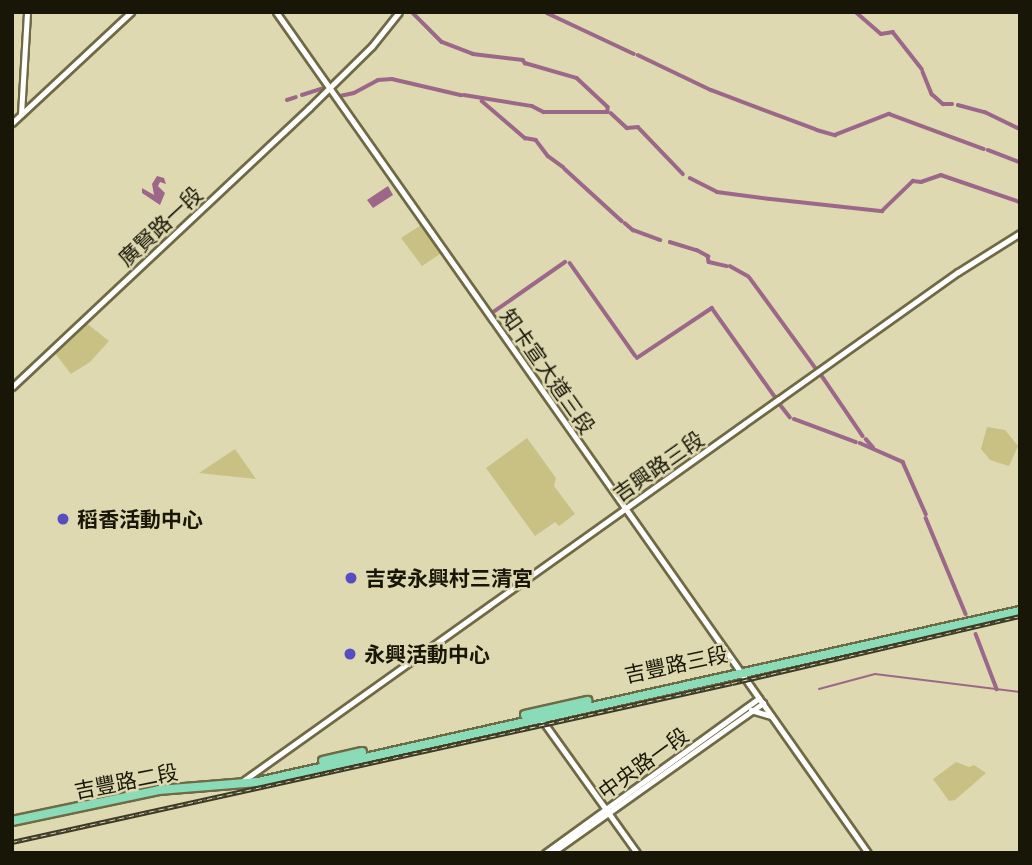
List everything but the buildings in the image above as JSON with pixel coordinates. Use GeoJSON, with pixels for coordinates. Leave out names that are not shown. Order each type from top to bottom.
{"type":"FeatureCollection","features":[{"type":"Feature","properties":{"kind":"main road","name":"吉豐路三段"},"geometry":{"type":"LineString","coordinates":[[340,760],[1020,609]]}},
{"type":"Feature","properties":{"kind":"main road","name":"吉豐路二段"},"geometry":{"type":"LineString","coordinates":[[12,821],[159,790],[243,783],[340,760]]}},
{"type":"Feature","properties":{"kind":"street"},"geometry":{"type":"LineString","coordinates":[[20,115],[27,12]]}},
{"type":"Feature","properties":{"kind":"street"},"geometry":{"type":"LineString","coordinates":[[12,123],[131,12]]}},
{"type":"Feature","properties":{"kind":"street","name":"知卡宣大道三段"},"geometry":{"type":"LineString","coordinates":[[276,12],[868,853]]}},
{"type":"Feature","properties":{"kind":"street","name":"廣賢路一段"},"geometry":{"type":"LineString","coordinates":[[12,387],[372,46],[399,12]]}},
{"type":"Feature","properties":{"kind":"street","name":"吉興路三段"},"geometry":{"type":"LineString","coordinates":[[243,783],[317,727],[958,272],[1020,233]]}},
{"type":"Feature","properties":{"kind":"street"},"geometry":{"type":"LineString","coordinates":[[751,687],[750,708],[771,716]]}},
{"type":"Feature","properties":{"kind":"street","name":"中央路一段"},"geometry":{"type":"LineString","coordinates":[[552,853],[761,701]]}},
{"type":"Feature","properties":{"kind":"street"},"geometry":{"type":"LineString","coordinates":[[539,715],[637,853]]}},
{"type":"Feature","properties":{"kind":"street","name":"中央路一段"},"geometry":{"type":"LineString","coordinates":[[545,853],[607,812]]}},
{"type":"Feature","properties":{"kind":"shaded area"},"geometry":{"type":"Polygon","coordinates":[[[157,176],[164,178],[166,184],[160,182],[158,186],[165,193],[160,205],[142,193],[142,188],[154,195],[152,184],[157,176]]]}},
{"type":"Feature","properties":{"kind":"shaded area"},"geometry":{"type":"Polygon","coordinates":[[[388,186],[393,195],[373,208],[367,200],[388,186]]]}},
{"type":"Feature","properties":{"kind":"shaded area"},"geometry":{"type":"Polygon","coordinates":[[[421,225],[440,254],[422,266],[401,238],[421,225]]]}},
{"type":"Feature","properties":{"kind":"shaded area"},"geometry":{"type":"Polygon","coordinates":[[[85,322],[109,341],[90,362],[71,374],[54,352],[85,322]]]}},
{"type":"Feature","properties":{"kind":"shaded area"},"geometry":{"type":"Polygon","coordinates":[[[987,427],[1005,430],[1018,446],[1009,466],[990,460],[981,449],[987,427]]]}},
{"type":"Feature","properties":{"kind":"shaded area"},"geometry":{"type":"Polygon","coordinates":[[[527,438],[556,478],[554,486],[575,514],[559,526],[555,522],[535,536],[486,468],[527,438]]]}},
{"type":"Feature","properties":{"kind":"shaded area"},"geometry":{"type":"Polygon","coordinates":[[[235,449],[256,479],[199,473],[235,449]]]}},
{"type":"Feature","properties":{"kind":"shaded area"},"geometry":{"type":"Polygon","coordinates":[[[956,762],[969,767],[974,765],[986,773],[955,800],[949,801],[933,779],[956,762]]]}},
{"type":"Feature","properties":{"kind":"waterway"},"geometry":{"type":"LineString","coordinates":[[412,12],[442,42],[473,54],[523,60],[525,63],[577,78],[608,107],[608,112]]}},
{"type":"Feature","properties":{"kind":"waterway"},"geometry":{"type":"LineString","coordinates":[[856,12],[881,34],[893,32],[922,69]]}},
{"type":"Feature","properties":{"kind":"waterway"},"geometry":{"type":"LineString","coordinates":[[547,13],[634,54]]}},
{"type":"Feature","properties":{"kind":"waterway"},"geometry":{"type":"LineString","coordinates":[[638,55],[711,90],[815,129]]}},
{"type":"Feature","properties":{"kind":"waterway"},"geometry":{"type":"LineString","coordinates":[[923,72],[932,94],[943,104],[952,104]]}},
{"type":"Feature","properties":{"kind":"waterway"},"geometry":{"type":"LineString","coordinates":[[340,96],[354,93],[378,80],[392,79],[461,95]]}},
{"type":"Feature","properties":{"kind":"waterway"},"geometry":{"type":"LineString","coordinates":[[302,95],[323,88]]}},
{"type":"Feature","properties":{"kind":"waterway"},"geometry":{"type":"LineString","coordinates":[[464,95],[532,106],[544,112],[607,112]]}},
{"type":"Feature","properties":{"kind":"waterway"},"geometry":{"type":"LineString","coordinates":[[287,100],[296,97]]}},
{"type":"Feature","properties":{"kind":"waterway"},"geometry":{"type":"LineString","coordinates":[[482,101],[525,138],[536,140],[548,156],[563,167]]}},
{"type":"Feature","properties":{"kind":"waterway"},"geometry":{"type":"LineString","coordinates":[[958,105],[985,112],[1020,129]]}},
{"type":"Feature","properties":{"kind":"waterway"},"geometry":{"type":"LineString","coordinates":[[611,113],[627,128],[638,127],[683,174]]}},
{"type":"Feature","properties":{"kind":"waterway"},"geometry":{"type":"LineString","coordinates":[[817,130],[835,135],[889,114],[984,149]]}},
{"type":"Feature","properties":{"kind":"waterway"},"geometry":{"type":"LineString","coordinates":[[988,150],[1020,162]]}},
{"type":"Feature","properties":{"kind":"waterway"},"geometry":{"type":"LineString","coordinates":[[565,169],[622,221]]}},
{"type":"Feature","properties":{"kind":"waterway"},"geometry":{"type":"LineString","coordinates":[[771,199],[882,211],[913,181],[921,182],[941,175],[1020,202]]}},
{"type":"Feature","properties":{"kind":"waterway"},"geometry":{"type":"LineString","coordinates":[[690,178],[717,192],[770,199]]}},
{"type":"Feature","properties":{"kind":"waterway"},"geometry":{"type":"LineString","coordinates":[[625,223],[633,230],[660,240]]}},
{"type":"Feature","properties":{"kind":"waterway"},"geometry":{"type":"LineString","coordinates":[[670,242],[697,250],[708,256],[709,262],[727,266]]}},
{"type":"Feature","properties":{"kind":"waterway"},"geometry":{"type":"LineString","coordinates":[[492,313],[565,262]]}},
{"type":"Feature","properties":{"kind":"waterway"},"geometry":{"type":"LineString","coordinates":[[570,263],[635,355]]}},
{"type":"Feature","properties":{"kind":"waterway"},"geometry":{"type":"LineString","coordinates":[[730,266],[748,276]]}},
{"type":"Feature","properties":{"kind":"waterway"},"geometry":{"type":"LineString","coordinates":[[750,278],[817,370]]}},
{"type":"Feature","properties":{"kind":"waterway"},"geometry":{"type":"LineString","coordinates":[[637,358],[712,308],[776,398]]}},
{"type":"Feature","properties":{"kind":"waterway"},"geometry":{"type":"LineString","coordinates":[[820,373],[863,436]]}},
{"type":"Feature","properties":{"kind":"waterway"},"geometry":{"type":"LineString","coordinates":[[779,403],[790,417]]}},
{"type":"Feature","properties":{"kind":"waterway"},"geometry":{"type":"LineString","coordinates":[[794,419],[856,442]]}},
{"type":"Feature","properties":{"kind":"waterway"},"geometry":{"type":"LineString","coordinates":[[866,439],[873,447]]}},
{"type":"Feature","properties":{"kind":"waterway"},"geometry":{"type":"LineString","coordinates":[[860,443],[903,462],[926,514]]}},
{"type":"Feature","properties":{"kind":"waterway"},"geometry":{"type":"LineString","coordinates":[[926,518],[966,614]]}},
{"type":"Feature","properties":{"kind":"waterway"},"geometry":{"type":"LineString","coordinates":[[976,634],[997,689]]}},
{"type":"Feature","properties":{"kind":"waterway"},"geometry":{"type":"LineString","coordinates":[[819,689],[875,674],[1020,692]]}},
{"type":"Feature","properties":{"kind":"railway"},"geometry":{"type":"LineString","coordinates":[[12,842],[732,683],[1020,616]]}},
{"type":"Feature","properties":{"kind":"place","name":"稻香活動中心"},"geometry":{"type":"Point","coordinates":[63,519]}},
{"type":"Feature","properties":{"kind":"place","name":"吉安永興村三清宮"},"geometry":{"type":"Point","coordinates":[351,578]}},
{"type":"Feature","properties":{"kind":"place","name":"永興活動中心"},"geometry":{"type":"Point","coordinates":[350,654]}}]}
